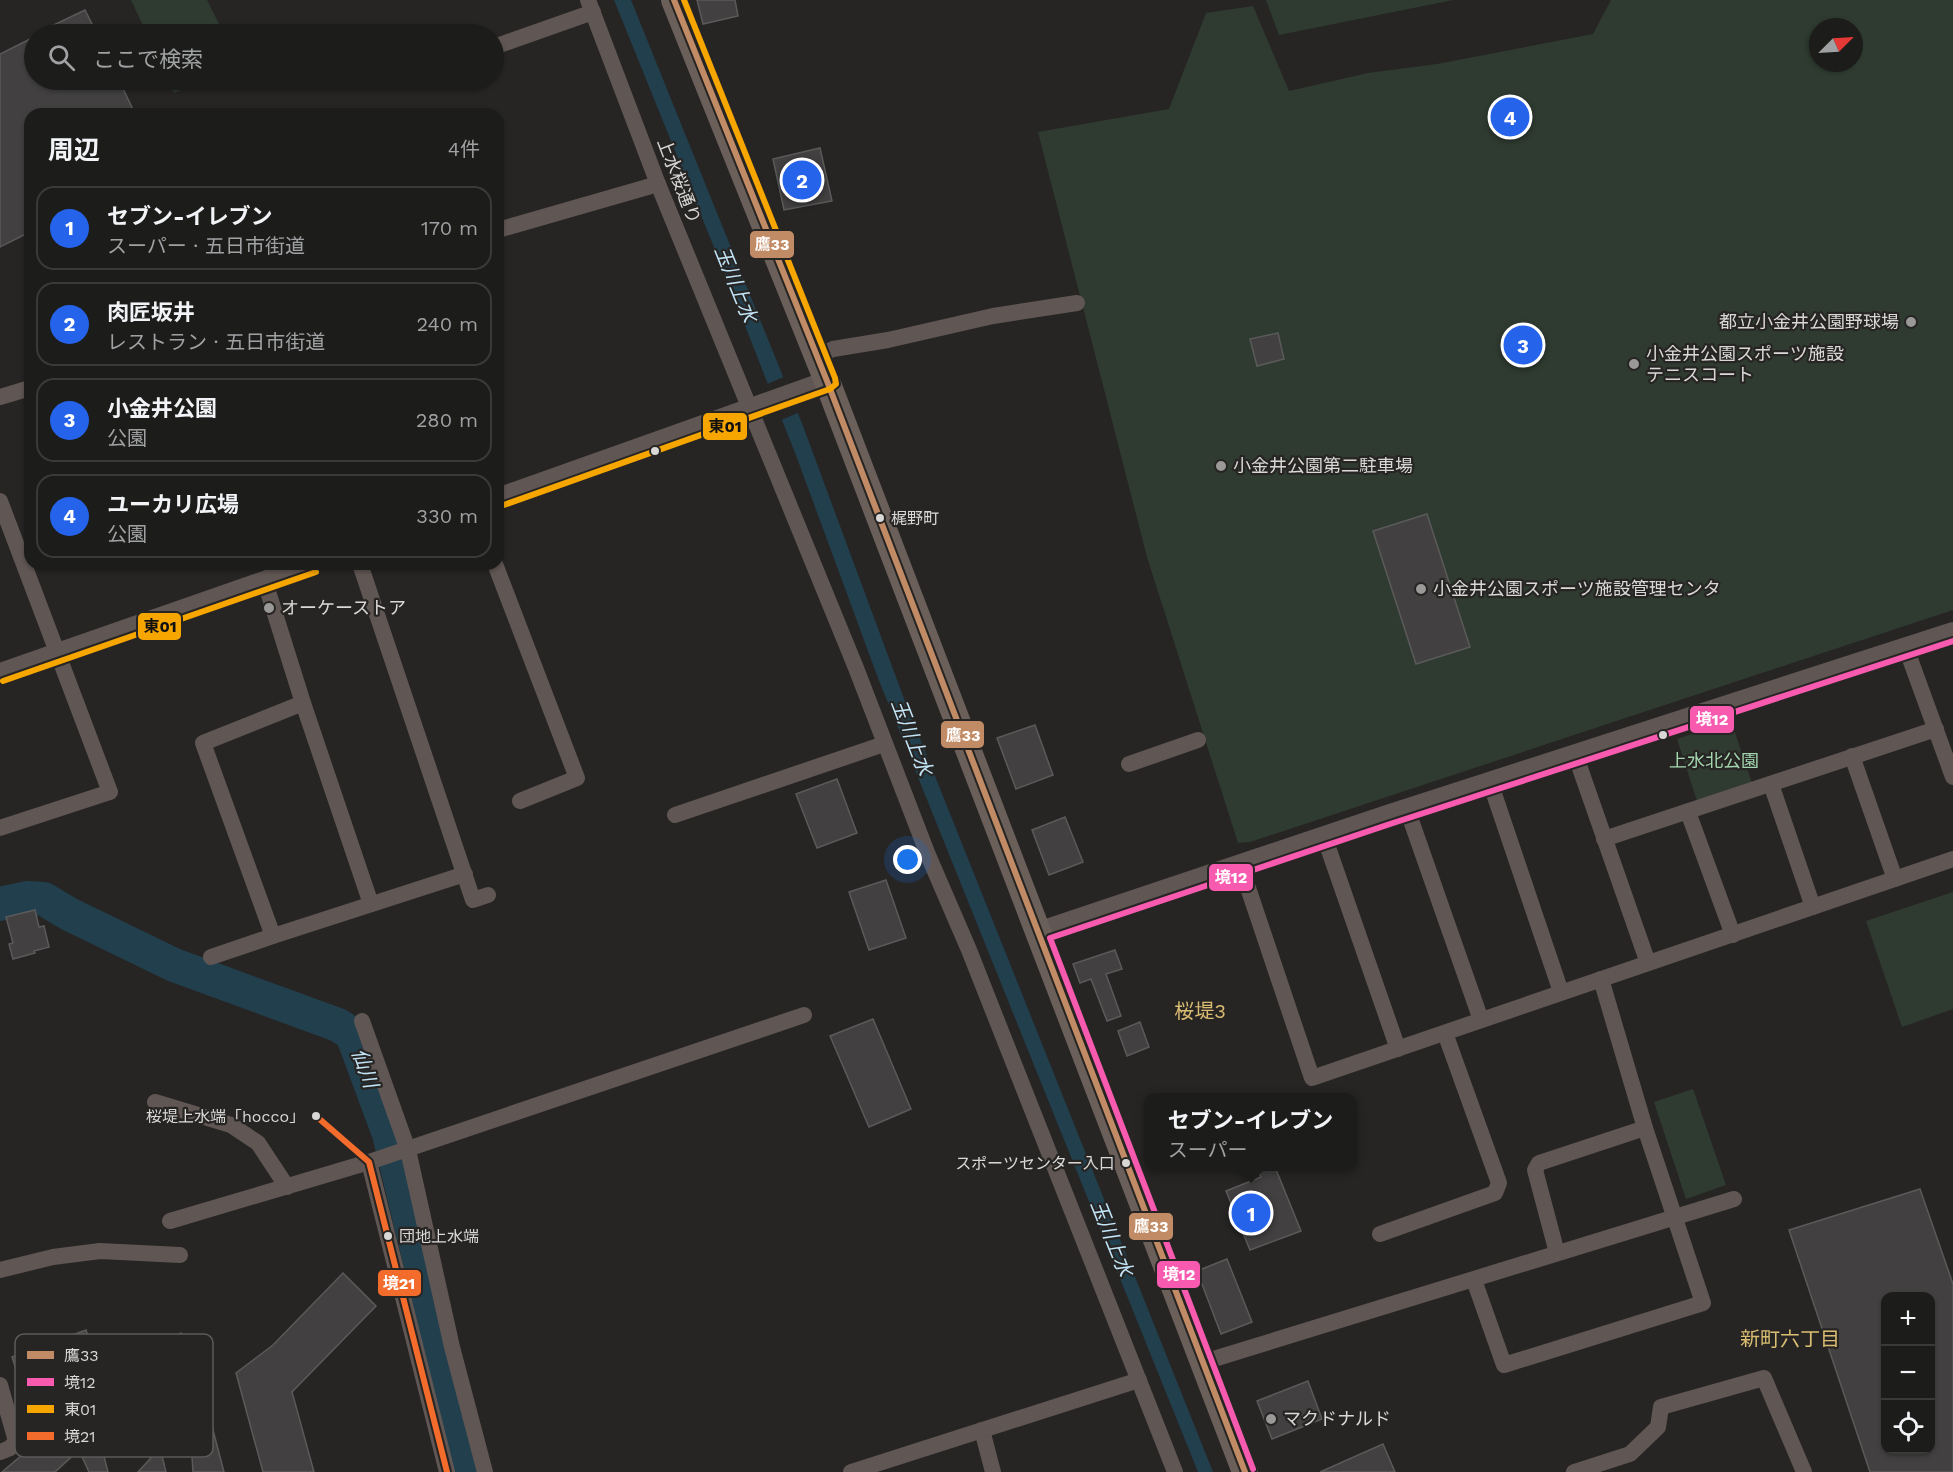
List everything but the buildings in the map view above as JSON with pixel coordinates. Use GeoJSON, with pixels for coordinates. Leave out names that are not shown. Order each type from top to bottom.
{"type":"FeatureCollection","features":[{"type":"Feature","properties":{"kind":"main road"},"geometry":{"type":"LineString","coordinates":[[674,0],[827,381],[1245,1472]]}},
{"type":"Feature","properties":{"kind":"street"},"geometry":{"type":"LineString","coordinates":[[504,44],[590,6]]}},
{"type":"Feature","properties":{"kind":"street","name":"上水桜通り"},"geometry":{"type":"LineString","coordinates":[[590,6],[658,184],[755,407],[884,744],[969,950],[1175,1472]]}},
{"type":"Feature","properties":{"kind":"street"},"geometry":{"type":"LineString","coordinates":[[504,228],[658,184]]}},
{"type":"Feature","properties":{"kind":"street"},"geometry":{"type":"LineString","coordinates":[[817,356],[833,350],[993,316],[1077,303]]}},
{"type":"Feature","properties":{"kind":"street"},"geometry":{"type":"LineString","coordinates":[[504,496],[827,381]]}},
{"type":"Feature","properties":{"kind":"street"},"geometry":{"type":"LineString","coordinates":[[0,397],[24,390]]}},
{"type":"Feature","properties":{"kind":"street"},"geometry":{"type":"LineString","coordinates":[[0,501],[24,565]]}},
{"type":"Feature","properties":{"kind":"street"},"geometry":{"type":"LineString","coordinates":[[0,828],[110,792],[26,570]]}},
{"type":"Feature","properties":{"kind":"street"},"geometry":{"type":"LineString","coordinates":[[0,673],[297,570]]}},
{"type":"Feature","properties":{"kind":"street"},"geometry":{"type":"LineString","coordinates":[[362,570],[473,900],[488,895]]}},
{"type":"Feature","properties":{"kind":"street"},"geometry":{"type":"LineString","coordinates":[[497,570],[577,778],[520,801]]}},
{"type":"Feature","properties":{"kind":"street"},"geometry":{"type":"LineString","coordinates":[[265,582],[371,904]]}},
{"type":"Feature","properties":{"kind":"street"},"geometry":{"type":"LineString","coordinates":[[1038,932],[1324,836],[1953,633]]}},
{"type":"Feature","properties":{"kind":"street"},"geometry":{"type":"LineString","coordinates":[[1906,648],[1953,777]]}},
{"type":"Feature","properties":{"kind":"street"},"geometry":{"type":"LineString","coordinates":[[273,936],[202,743],[303,703]]}},
{"type":"Feature","properties":{"kind":"street"},"geometry":{"type":"LineString","coordinates":[[1604,839],[1936,729]]}},
{"type":"Feature","properties":{"kind":"street"},"geometry":{"type":"LineString","coordinates":[[1129,764],[1198,740]]}},
{"type":"Feature","properties":{"kind":"street"},"geometry":{"type":"LineString","coordinates":[[675,815],[884,744]]}},
{"type":"Feature","properties":{"kind":"street"},"geometry":{"type":"LineString","coordinates":[[1575,754],[1648,963]]}},
{"type":"Feature","properties":{"kind":"street"},"geometry":{"type":"LineString","coordinates":[[1852,756],[1895,879]]}},
{"type":"Feature","properties":{"kind":"street"},"geometry":{"type":"LineString","coordinates":[[1490,782],[1561,992]]}},
{"type":"Feature","properties":{"kind":"street"},"geometry":{"type":"LineString","coordinates":[[1771,784],[1813,907]]}},
{"type":"Feature","properties":{"kind":"street"},"geometry":{"type":"LineString","coordinates":[[1407,809],[1481,1020]]}},
{"type":"Feature","properties":{"kind":"street"},"geometry":{"type":"LineString","coordinates":[[1688,812],[1733,935]]}},
{"type":"Feature","properties":{"kind":"street"},"geometry":{"type":"LineString","coordinates":[[1324,836],[1398,1049]]}},
{"type":"Feature","properties":{"kind":"street"},"geometry":{"type":"LineString","coordinates":[[1240,864],[1312,1078],[1953,859]]}},
{"type":"Feature","properties":{"kind":"street"},"geometry":{"type":"LineString","coordinates":[[211,957],[465,874]]}},
{"type":"Feature","properties":{"kind":"street"},"geometry":{"type":"LineString","coordinates":[[1474,1280],[1504,1365],[1702,1303],[1645,1128],[1601,980]]}},
{"type":"Feature","properties":{"kind":"street"},"geometry":{"type":"LineString","coordinates":[[170,1221],[374,1161],[804,1016]]}},
{"type":"Feature","properties":{"kind":"street"},"geometry":{"type":"LineString","coordinates":[[362,1022],[408,1150],[452,1347],[485,1472]]}},
{"type":"Feature","properties":{"kind":"street"},"geometry":{"type":"LineString","coordinates":[[1380,1234],[1495,1193],[1498,1183],[1445,1033]]}},
{"type":"Feature","properties":{"kind":"street"},"geometry":{"type":"LineString","coordinates":[[155,1101],[231,1125],[258,1143],[287,1187]]}},
{"type":"Feature","properties":{"kind":"street"},"geometry":{"type":"LineString","coordinates":[[1557,1253],[1535,1170],[1539,1163],[1645,1128]]}},
{"type":"Feature","properties":{"kind":"street"},"geometry":{"type":"LineString","coordinates":[[374,1161],[447,1472]]}},
{"type":"Feature","properties":{"kind":"street"},"geometry":{"type":"LineString","coordinates":[[1204,1362],[1734,1199]]}},
{"type":"Feature","properties":{"kind":"street"},"geometry":{"type":"LineString","coordinates":[[0,1270],[53,1257],[100,1251],[180,1256]]}},
{"type":"Feature","properties":{"kind":"street"},"geometry":{"type":"LineString","coordinates":[[1574,1472],[1630,1454],[1658,1427],[1661,1407],[1764,1378],[1804,1472]]}},
{"type":"Feature","properties":{"kind":"street"},"geometry":{"type":"LineString","coordinates":[[851,1472],[1139,1380]]}},
{"type":"Feature","properties":{"kind":"street"},"geometry":{"type":"LineString","coordinates":[[0,1385],[15,1438]]}},
{"type":"Feature","properties":{"kind":"street"},"geometry":{"type":"LineString","coordinates":[[982,1430],[993,1472]]}},
{"type":"Feature","properties":{"kind":"street"},"geometry":{"type":"LineString","coordinates":[[0,1452],[10,1448],[15,1442]]}},
{"type":"Feature","properties":{"kind":"green space"},"geometry":{"type":"Polygon","coordinates":[[[131,0],[207,0],[219,24],[142,24],[131,0]]]}},
{"type":"Feature","properties":{"kind":"green space"},"geometry":{"type":"Polygon","coordinates":[[[1266,0],[1453,0],[1279,35],[1266,0]]]}},
{"type":"Feature","properties":{"kind":"green space"},"geometry":{"type":"Polygon","coordinates":[[[1611,0],[1953,0],[1953,610],[1250,842],[1238,843],[1147,557],[1038,132],[1169,109],[1206,13],[1253,6],[1289,91],[1368,73],[1437,64],[1593,34],[1611,0]]]}},
{"type":"Feature","properties":{"kind":"green space","name":"上水北公園"},"geometry":{"type":"Polygon","coordinates":[[[1731,721],[1752,783],[1697,801],[1677,739],[1731,721]]]}},
{"type":"Feature","properties":{"kind":"green space"},"geometry":{"type":"Polygon","coordinates":[[[1953,892],[1953,1009],[1902,1027],[1866,921],[1953,892]]]}},
{"type":"Feature","properties":{"kind":"green space"},"geometry":{"type":"Polygon","coordinates":[[[1693,1089],[1726,1185],[1686,1199],[1654,1102],[1693,1089]]]}},
{"type":"Feature","properties":{"kind":"water","name":"玉川上水"},"geometry":{"type":"Polygon","coordinates":[[[614,0],[631,0],[803,426],[903,696],[1213,1472],[1198,1472],[878,678],[797,458],[614,0]]]}},
{"type":"Feature","properties":{"kind":"pier"},"geometry":{"type":"Polygon","coordinates":[[[786,376],[800,412],[779,421],[765,385],[786,376]]]}},
{"type":"Feature","properties":{"kind":"waterway","name":"仙川"},"geometry":{"type":"LineString","coordinates":[[0,904],[27,898],[44,899],[69,914],[174,965],[338,1025],[352,1034],[389,1134],[471,1472]]}},
{"type":"Feature","properties":{"kind":"transit line","name":"鷹33"},"geometry":{"type":"LineString","coordinates":[[674,0],[827,381],[1245,1472]]}},
{"type":"Feature","properties":{"kind":"transit line","name":"東01"},"geometry":{"type":"LineString","coordinates":[[504,505],[830,389],[836,384],[684,0]]}},
{"type":"Feature","properties":{"kind":"transit line","name":"東01"},"geometry":{"type":"LineString","coordinates":[[3,681],[316,572]]}},
{"type":"Feature","properties":{"kind":"transit line","name":"境12"},"geometry":{"type":"LineString","coordinates":[[1253,1469],[1050,938],[1390,824],[1953,641]]}},
{"type":"Feature","properties":{"kind":"transit line","name":"境21"},"geometry":{"type":"LineString","coordinates":[[316,1116],[369,1162],[447,1472]]}},
{"type":"Feature","properties":{"kind":"place","name":"ユーカリ広場"},"geometry":{"type":"Point","coordinates":[1510,117]}},
{"type":"Feature","properties":{"kind":"place","name":"肉匠坂井"},"geometry":{"type":"Point","coordinates":[802,180]}},
{"type":"Feature","properties":{"kind":"place","name":"都立小金井公園野球場"},"geometry":{"type":"Point","coordinates":[1911,322]}},
{"type":"Feature","properties":{"kind":"place","name":"小金井公園"},"geometry":{"type":"Point","coordinates":[1523,345]}},
{"type":"Feature","properties":{"kind":"place","name":"小金井公園スポーツ施設 テニスコート"},"geometry":{"type":"Point","coordinates":[1634,364]}},
{"type":"Feature","properties":{"kind":"place","name":"小金井公園第二駐車場"},"geometry":{"type":"Point","coordinates":[1221,466]}},
{"type":"Feature","properties":{"kind":"place","name":"梶野町"},"geometry":{"type":"Point","coordinates":[880,518]}},
{"type":"Feature","properties":{"kind":"place","name":"小金井公園スポーツ施設管理センタ"},"geometry":{"type":"Point","coordinates":[1421,589]}},
{"type":"Feature","properties":{"kind":"place","name":"オーケーストア"},"geometry":{"type":"Point","coordinates":[269,608]}},
{"type":"Feature","properties":{"kind":"place","name":"桜堤上水端「hocco」"},"geometry":{"type":"Point","coordinates":[316,1116]}},
{"type":"Feature","properties":{"kind":"place","name":"スポーツセンター入口"},"geometry":{"type":"Point","coordinates":[1126,1163]}},
{"type":"Feature","properties":{"kind":"place","name":"セブン-イレブン"},"geometry":{"type":"Point","coordinates":[1251,1213]}},
{"type":"Feature","properties":{"kind":"place","name":"団地上水端"},"geometry":{"type":"Point","coordinates":[388,1236]}},
{"type":"Feature","properties":{"kind":"place","name":"マクドナルド"},"geometry":{"type":"Point","coordinates":[1271,1419]}},
{"type":"Feature","properties":{"kind":"district","name":"桜堤3"},"geometry":{"type":"Point","coordinates":[1200,1011]}},
{"type":"Feature","properties":{"kind":"district","name":"新町六丁目"},"geometry":{"type":"Point","coordinates":[1790,1339]}}]}
